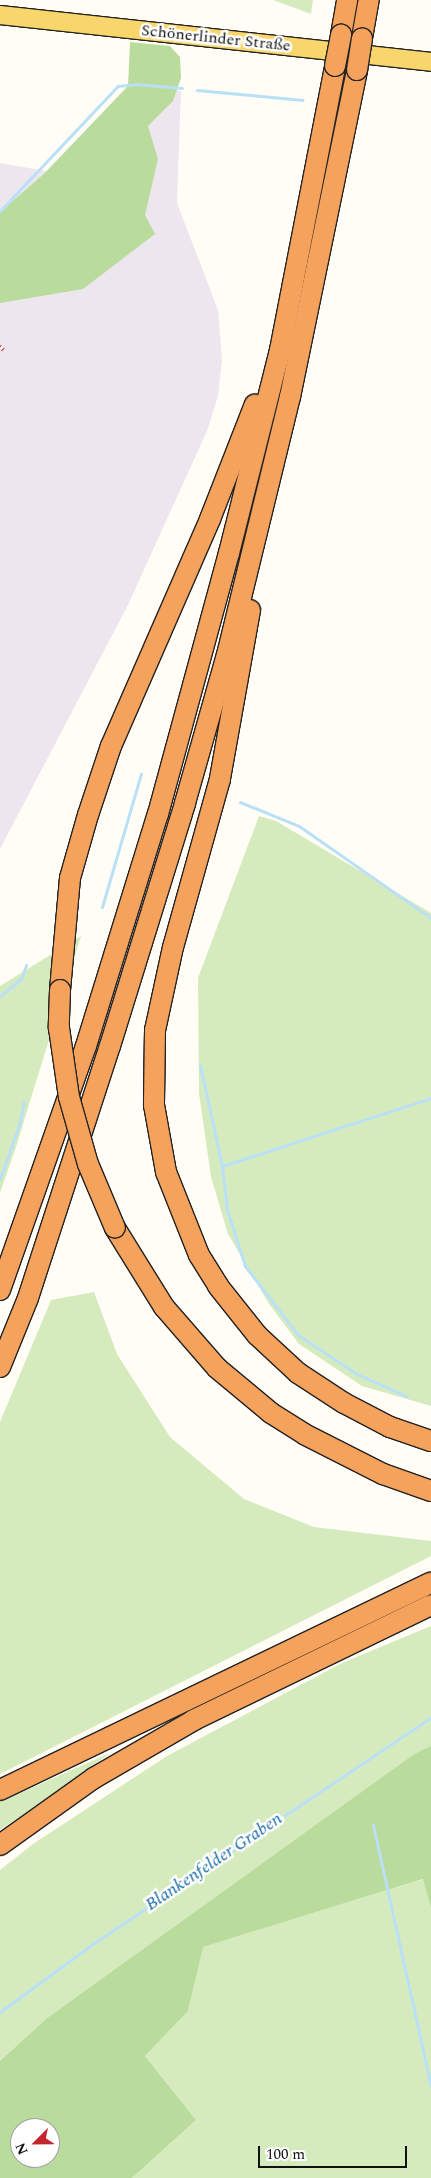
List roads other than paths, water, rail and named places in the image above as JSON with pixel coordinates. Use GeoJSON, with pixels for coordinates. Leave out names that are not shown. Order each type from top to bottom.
{"type":"FeatureCollection","features":[{"type":"Feature","properties":{"kind":"highway"},"geometry":{"type":"LineString","coordinates":[[0,1290],[86,1046],[158,814],[229,553],[280,350],[341,35],[346,0]]}},
{"type":"Feature","properties":{"kind":"highway"},"geometry":{"type":"LineString","coordinates":[[0,1367],[31,1289],[185,803],[265,502],[290,397],[357,70],[369,0]]}},
{"type":"Feature","properties":{"kind":"highway"},"geometry":{"type":"LineString","coordinates":[[280,350],[263,380],[210,519],[108,754],[70,878],[60,990],[59,1028],[69,1097],[88,1164],[115,1228],[164,1307],[217,1368],[271,1412],[304,1434],[383,1474],[431,1491]]}},
{"type":"Feature","properties":{"kind":"highway"},"geometry":{"type":"LineString","coordinates":[[265,502],[257,573],[220,779],[159,1002],[152,1066],[159,1141],[166,1172],[199,1256],[218,1286],[257,1335],[298,1374],[344,1403],[390,1427],[431,1441]]}},
{"type":"Feature","properties":{"kind":"highway"},"geometry":{"type":"LineString","coordinates":[[0,1790],[431,1583]]}},
{"type":"Feature","properties":{"kind":"highway"},"geometry":{"type":"LineString","coordinates":[[0,1845],[94,1778],[194,1720],[431,1604]]}},
{"type":"Feature","properties":{"kind":"main road","name":"Schönerlinder Straße"},"geometry":{"type":"LineString","coordinates":[[0,15],[431,62]]}},
{"type":"Feature","properties":{"kind":"waterway"},"geometry":{"type":"LineString","coordinates":[[0,211],[118,86],[136,84],[182,88]]}},
{"type":"Feature","properties":{"kind":"waterway"},"geometry":{"type":"LineString","coordinates":[[197,90],[303,100]]}},
{"type":"Feature","properties":{"kind":"waterway"},"geometry":{"type":"LineString","coordinates":[[102,907],[141,774]]}},
{"type":"Feature","properties":{"kind":"waterway"},"geometry":{"type":"LineString","coordinates":[[240,802],[299,826],[431,918]]}},
{"type":"Feature","properties":{"kind":"waterway"},"geometry":{"type":"LineString","coordinates":[[0,996],[21,979],[26,965]]}},
{"type":"Feature","properties":{"kind":"waterway"},"geometry":{"type":"LineString","coordinates":[[200,1065],[222,1166],[227,1210],[245,1266],[298,1335],[357,1374],[406,1396]]}},
{"type":"Feature","properties":{"kind":"waterway"},"geometry":{"type":"LineString","coordinates":[[222,1166],[431,1098]]}},
{"type":"Feature","properties":{"kind":"waterway"},"geometry":{"type":"LineString","coordinates":[[0,1179],[20,1122],[24,1101]]}},
{"type":"Feature","properties":{"kind":"waterway","name":"Blankenfelder Graben"},"geometry":{"type":"LineString","coordinates":[[0,2012],[94,1943],[431,1717]]}},
{"type":"Feature","properties":{"kind":"waterway"},"geometry":{"type":"LineString","coordinates":[[373,1825],[431,2087]]}},
{"type":"Feature","properties":{"kind":"railway"},"geometry":{"type":"LineString","coordinates":[[0,349],[3,346]]}}]}
